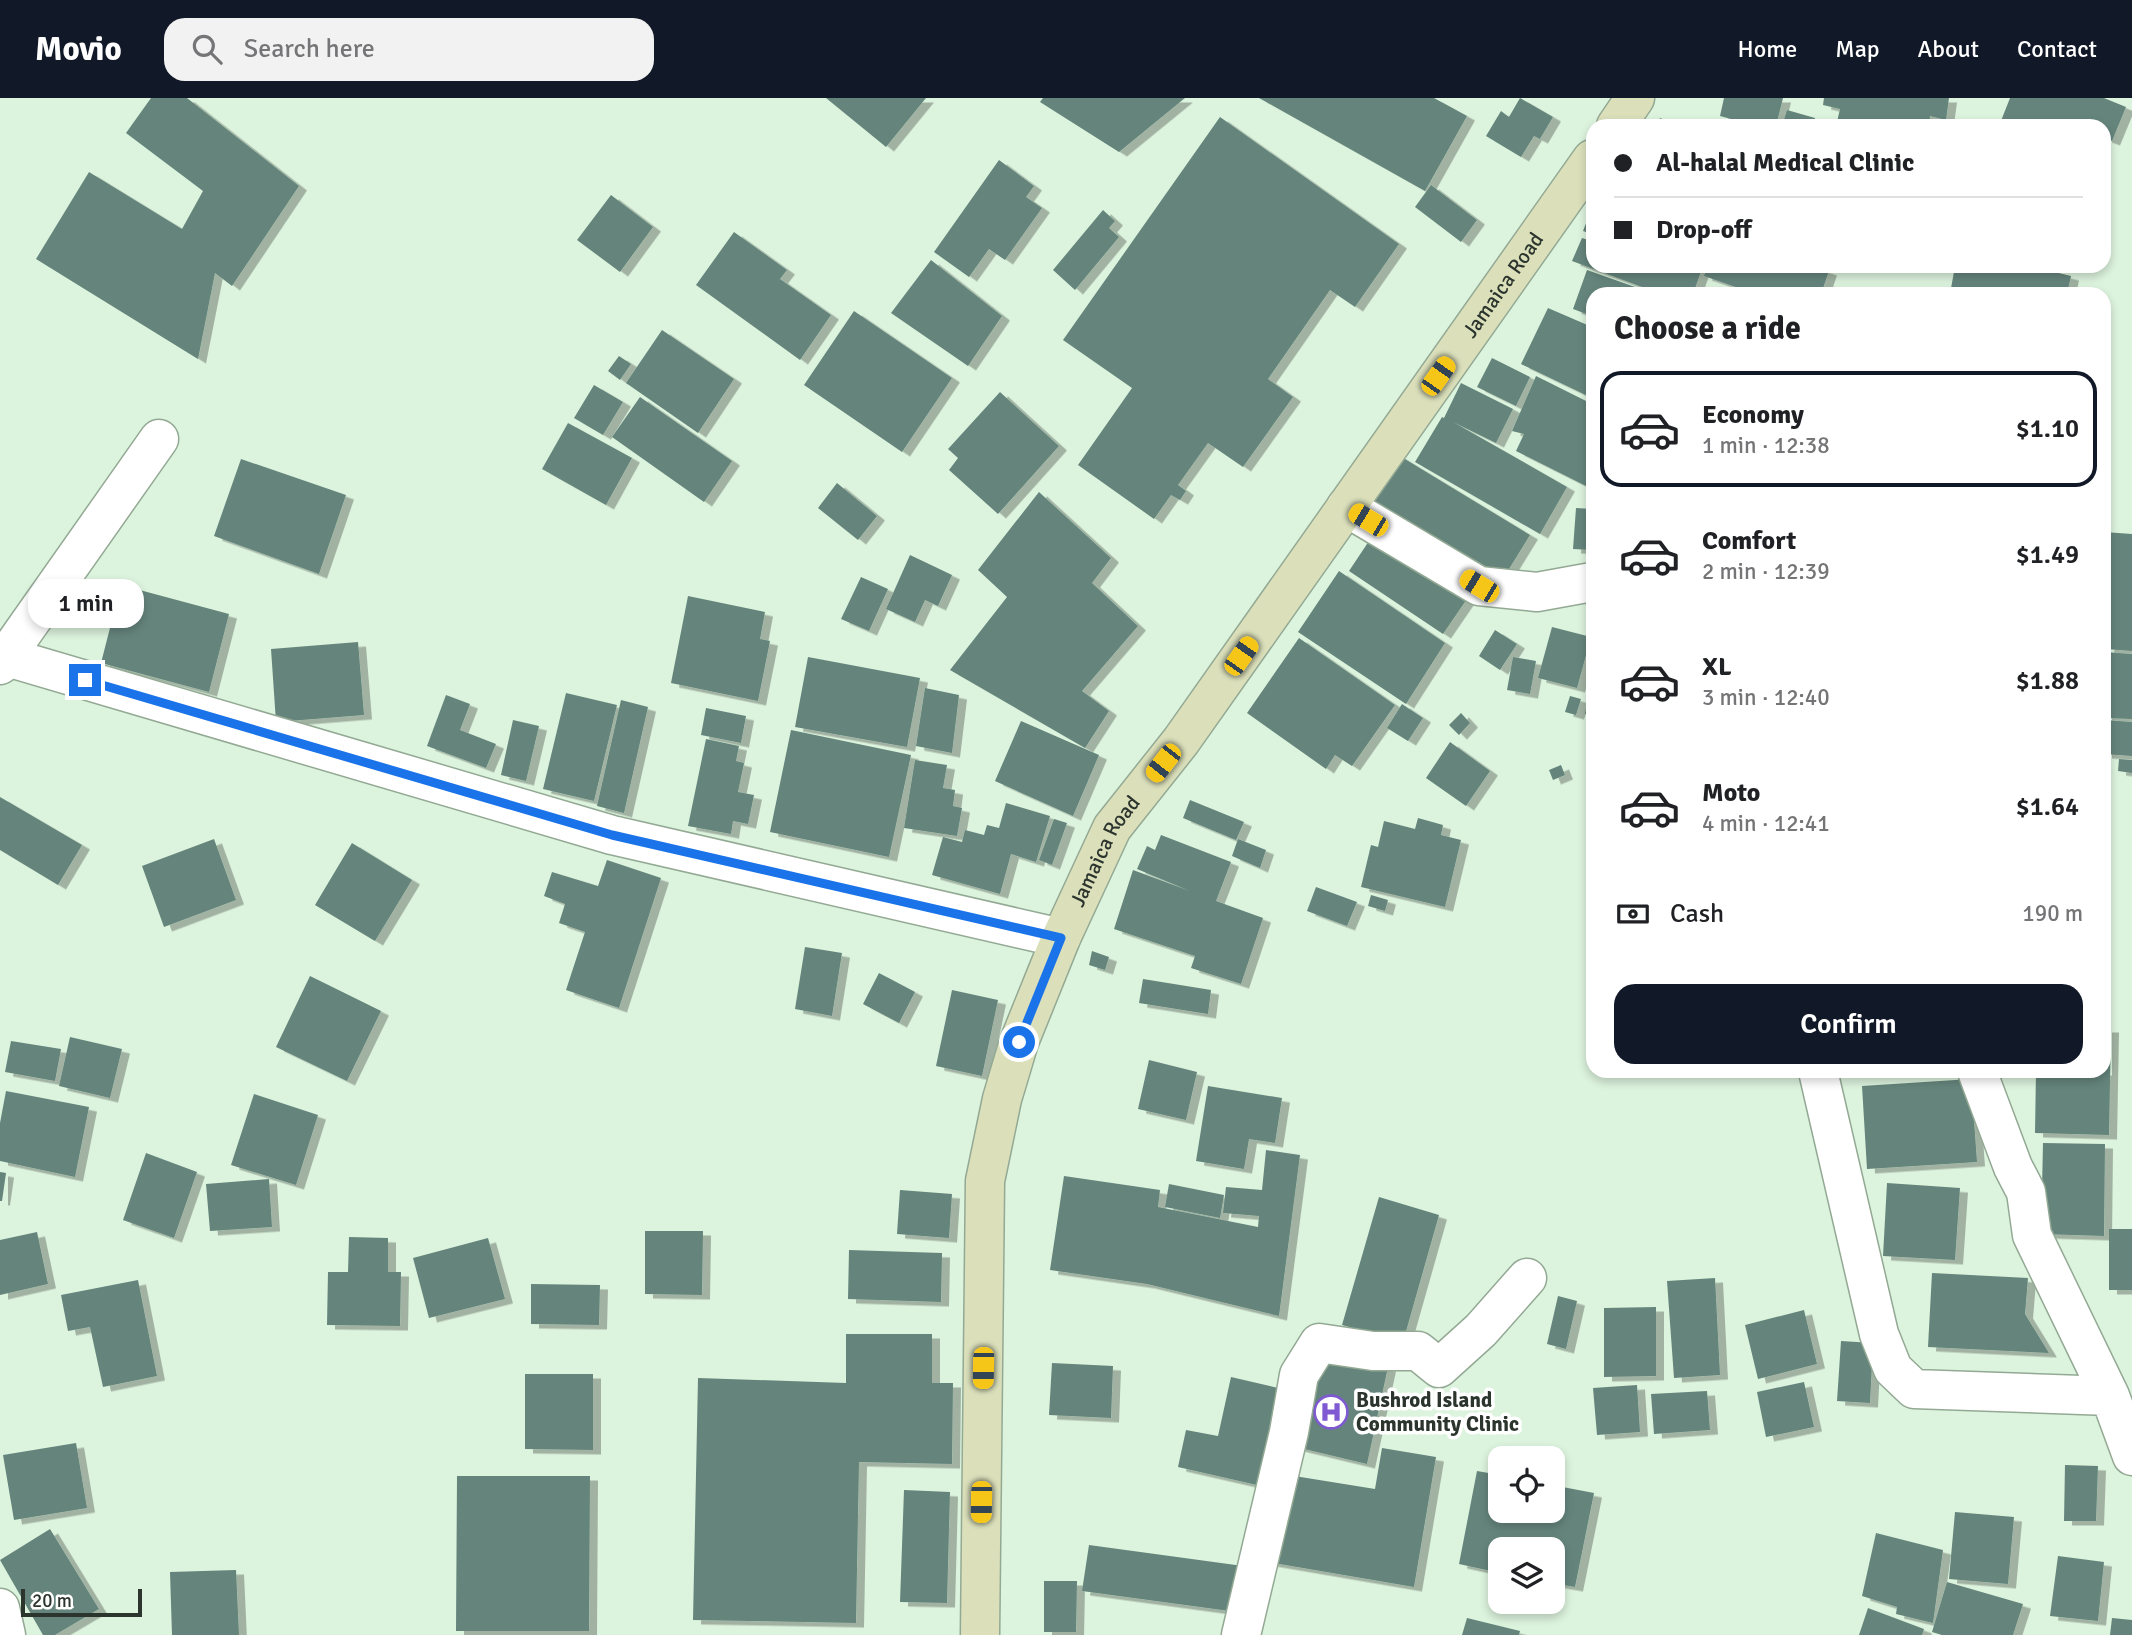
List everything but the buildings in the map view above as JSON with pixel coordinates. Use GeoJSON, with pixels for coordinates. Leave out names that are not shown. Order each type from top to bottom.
{"type":"FeatureCollection","features":[{"type":"Feature","properties":{"kind":"street"},"geometry":{"type":"LineString","coordinates":[[1620,119],[1634,98]]}},
{"type":"Feature","properties":{"kind":"street","name":"Jamaica Road"},"geometry":{"type":"LineString","coordinates":[[980,1635],[985,1181],[1002,1099],[1019,1042],[1061,938],[1112,828],[1181,741],[1586,167]]}},
{"type":"Feature","properties":{"kind":"street"},"geometry":{"type":"LineString","coordinates":[[159,439],[2,659],[612,835],[1061,938]]}},
{"type":"Feature","properties":{"kind":"street"},"geometry":{"type":"LineString","coordinates":[[1346,507],[1479,586],[1537,592],[1586,583]]}},
{"type":"Feature","properties":{"kind":"street"},"geometry":{"type":"LineString","coordinates":[[1820,1078],[1879,1334],[1893,1368],[1914,1389],[2110,1396]]}},
{"type":"Feature","properties":{"kind":"street"},"geometry":{"type":"LineString","coordinates":[[1980,1078],[2013,1167],[2026,1192],[2032,1235],[2110,1396],[2132,1456]]}},
{"type":"Feature","properties":{"kind":"street"},"geometry":{"type":"LineString","coordinates":[[1241,1635],[1289,1432],[1299,1375],[1319,1343],[1373,1351],[1418,1351],[1439,1368],[1481,1331],[1527,1278]]}},
{"type":"Feature","properties":{"kind":"street"},"geometry":{"type":"LineString","coordinates":[[0,1608],[6,1635]]}},
{"type":"Feature","properties":{"kind":"place","name":"Bushrod Island Community Clinic"},"geometry":{"type":"Point","coordinates":[1331,1412]}},
{"type":"Feature","properties":{"kind":"route"},"geometry":{"type":"LineString","coordinates":[[85,680],[612,835],[1061,938],[1019,1042]]}}]}
